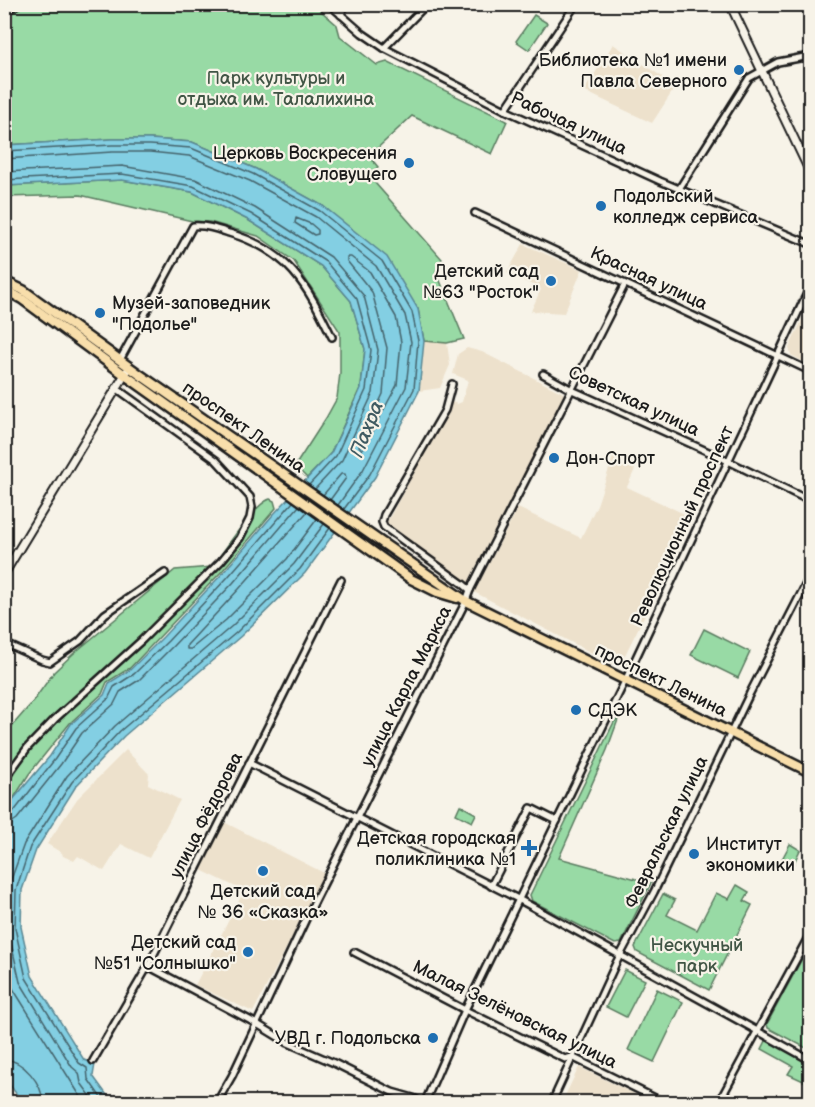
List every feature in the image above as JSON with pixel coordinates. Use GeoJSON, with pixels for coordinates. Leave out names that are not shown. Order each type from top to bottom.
{"type":"FeatureCollection","features":[{"type":"Feature","properties":{"kind":"main road","name":"проспект Ленина"},"geometry":{"type":"LineString","coordinates":[[4,281],[23,290],[120,360],[127,372],[218,429],[466,601],[810,772]]}},
{"type":"Feature","properties":{"kind":"main road","name":"проспект Ленина"},"geometry":{"type":"LineString","coordinates":[[4,289],[22,298],[127,372],[208,434],[411,579],[437,592],[466,601]]}},
{"type":"Feature","properties":{"kind":"street"},"geometry":{"type":"LineString","coordinates":[[4,12],[18,4]]}},
{"type":"Feature","properties":{"kind":"street","name":"Рабочая улица"},"geometry":{"type":"LineString","coordinates":[[329,4],[384,48],[506,110],[679,189],[810,244]]}},
{"type":"Feature","properties":{"kind":"street"},"geometry":{"type":"LineString","coordinates":[[341,15],[345,4]]}},
{"type":"Feature","properties":{"kind":"street"},"geometry":{"type":"LineString","coordinates":[[384,48],[427,4]]}},
{"type":"Feature","properties":{"kind":"street"},"geometry":{"type":"LineString","coordinates":[[506,110],[576,4]]}},
{"type":"Feature","properties":{"kind":"street"},"geometry":{"type":"LineString","coordinates":[[730,4],[810,172]]}},
{"type":"Feature","properties":{"kind":"street"},"geometry":{"type":"LineString","coordinates":[[679,189],[749,78],[778,62],[810,56]]}},
{"type":"Feature","properties":{"kind":"street","name":"Красная улица"},"geometry":{"type":"LineString","coordinates":[[475,213],[810,371]]}},
{"type":"Feature","properties":{"kind":"street"},"geometry":{"type":"LineString","coordinates":[[120,360],[193,226],[205,225],[253,240],[288,264],[317,305],[332,337]]}},
{"type":"Feature","properties":{"kind":"street","name":"улица Карла Маркса"},"geometry":{"type":"LineString","coordinates":[[217,1102],[232,1076],[305,921],[470,590],[625,284]]}},
{"type":"Feature","properties":{"kind":"street","name":"Революционный проспект"},"geometry":{"type":"LineString","coordinates":[[423,1102],[465,1010],[625,681],[810,287]]}},
{"type":"Feature","properties":{"kind":"street"},"geometry":{"type":"LineString","coordinates":[[4,574],[127,372]]}},
{"type":"Feature","properties":{"kind":"street","name":"Советская улица"},"geometry":{"type":"LineString","coordinates":[[543,374],[572,390],[729,461],[810,501]]}},
{"type":"Feature","properties":{"kind":"street"},"geometry":{"type":"LineString","coordinates":[[452,384],[445,410],[382,522],[384,527],[470,590]]}},
{"type":"Feature","properties":{"kind":"street"},"geometry":{"type":"LineString","coordinates":[[4,780],[28,747],[55,719],[142,640],[221,561],[240,538],[250,518],[252,507],[250,497],[216,460],[116,388]]}},
{"type":"Feature","properties":{"kind":"street"},"geometry":{"type":"LineString","coordinates":[[4,643],[50,662],[80,641],[105,614],[165,573]]}},
{"type":"Feature","properties":{"kind":"street","name":"Февральская улица"},"geometry":{"type":"LineString","coordinates":[[552,1102],[620,956],[810,576]]}},
{"type":"Feature","properties":{"kind":"street","name":"улица Фёдорова"},"geometry":{"type":"LineString","coordinates":[[93,1061],[148,966],[341,580]]}},
{"type":"Feature","properties":{"kind":"street"},"geometry":{"type":"LineString","coordinates":[[249,763],[520,900],[810,1060]]}},
{"type":"Feature","properties":{"kind":"street"},"geometry":{"type":"LineString","coordinates":[[491,886],[531,808],[557,821]]}},
{"type":"Feature","properties":{"kind":"street"},"geometry":{"type":"LineString","coordinates":[[719,1102],[810,934]]}},
{"type":"Feature","properties":{"kind":"street","name":"Малая Зелёновская улица"},"geometry":{"type":"LineString","coordinates":[[354,952],[565,1059],[572,1057],[663,1102]]}},
{"type":"Feature","properties":{"kind":"street"},"geometry":{"type":"LineString","coordinates":[[148,966],[288,1043],[392,1092],[423,1102]]}},
{"type":"Feature","properties":{"kind":"shaded area"},"geometry":{"type":"Polygon","coordinates":[[[613,44],[676,86],[652,123],[584,91],[613,44]]]}},
{"type":"Feature","properties":{"kind":"shaded area","name":"Детский сад №63 \"Росток\""},"geometry":{"type":"Polygon","coordinates":[[[523,244],[582,270],[564,313],[531,311],[541,289],[507,273],[523,244]]]}},
{"type":"Feature","properties":{"kind":"shaded area"},"geometry":{"type":"Polygon","coordinates":[[[810,303],[810,365],[791,355],[789,348],[810,303]]]}},
{"type":"Feature","properties":{"kind":"shaded area"},"geometry":{"type":"Polygon","coordinates":[[[424,341],[447,343],[450,365],[440,388],[419,391],[424,341]]]}},
{"type":"Feature","properties":{"kind":"shaded area"},"geometry":{"type":"Polygon","coordinates":[[[467,348],[482,352],[565,394],[468,583],[386,524],[452,402],[457,404],[462,402],[468,380],[453,374],[458,354],[467,348]]]}},
{"type":"Feature","properties":{"kind":"shaded area"},"geometry":{"type":"Polygon","coordinates":[[[613,457],[636,467],[627,487],[693,518],[619,667],[474,592],[518,508],[581,538],[597,505],[613,457]]]}},
{"type":"Feature","properties":{"kind":"shaded area"},"geometry":{"type":"Polygon","coordinates":[[[126,750],[149,774],[148,784],[180,800],[149,858],[121,844],[104,871],[78,856],[74,861],[63,856],[47,844],[77,799],[126,750]]]}},
{"type":"Feature","properties":{"kind":"shaded area"},"geometry":{"type":"Polygon","coordinates":[[[224,822],[324,873],[302,918],[273,905],[301,920],[253,1012],[195,985],[244,891],[201,870],[224,822]]]}},
{"type":"Feature","properties":{"kind":"shaded area"},"geometry":{"type":"Polygon","coordinates":[[[579,1067],[616,1085],[652,1102],[562,1102],[579,1067]]]}},
{"type":"Feature","properties":{"kind":"green space","name":"Парк культуры и отдыха им. Талалихина"},"geometry":{"type":"Polygon","coordinates":[[[24,4],[314,5],[337,25],[340,36],[377,65],[387,62],[507,121],[492,154],[412,116],[369,156],[378,167],[368,175],[442,259],[436,271],[464,339],[447,343],[424,341],[418,309],[323,206],[256,169],[192,142],[112,139],[5,145],[4,15],[24,4]]]}},
{"type":"Feature","properties":{"kind":"green space"},"geometry":{"type":"Polygon","coordinates":[[[534,15],[547,23],[529,50],[516,41],[534,15]]]}},
{"type":"Feature","properties":{"kind":"green space"},"geometry":{"type":"Polygon","coordinates":[[[122,180],[192,192],[248,220],[321,266],[351,301],[365,349],[361,386],[331,453],[307,478],[295,466],[337,398],[340,373],[340,332],[294,261],[258,236],[210,222],[192,221],[80,195],[5,197],[5,186],[122,180]]]}},
{"type":"Feature","properties":{"kind":"green space"},"geometry":{"type":"Polygon","coordinates":[[[270,499],[274,501],[276,508],[223,570],[130,668],[107,682],[102,694],[70,723],[29,774],[5,812],[5,734],[32,703],[54,672],[175,570],[212,567],[248,518],[270,499]]]}},
{"type":"Feature","properties":{"kind":"green space"},"geometry":{"type":"Polygon","coordinates":[[[704,629],[750,652],[738,678],[691,655],[704,629]]]}},
{"type":"Feature","properties":{"kind":"green space"},"geometry":{"type":"Polygon","coordinates":[[[619,717],[607,750],[559,858],[651,883],[621,943],[615,944],[532,901],[530,895],[614,722],[619,717]]]}},
{"type":"Feature","properties":{"kind":"green space"},"geometry":{"type":"Polygon","coordinates":[[[460,805],[476,814],[472,822],[456,814],[460,805]]]}},
{"type":"Feature","properties":{"kind":"green space"},"geometry":{"type":"Polygon","coordinates":[[[790,844],[800,850],[792,867],[781,861],[790,844]]]}},
{"type":"Feature","properties":{"kind":"green space","name":"Нескучный парк"},"geometry":{"type":"Polygon","coordinates":[[[737,885],[749,892],[744,901],[752,905],[709,990],[637,952],[635,947],[663,894],[675,900],[667,915],[697,930],[716,893],[729,899],[737,885]]]}},
{"type":"Feature","properties":{"kind":"green space"},"geometry":{"type":"Polygon","coordinates":[[[810,944],[810,1050],[768,1028],[767,1024],[810,944]]]}},
{"type":"Feature","properties":{"kind":"green space"},"geometry":{"type":"Polygon","coordinates":[[[625,970],[645,980],[626,1017],[606,1007],[625,970]]]}},
{"type":"Feature","properties":{"kind":"green space"},"geometry":{"type":"Polygon","coordinates":[[[657,989],[683,1002],[654,1062],[628,1050],[657,989]]]}},
{"type":"Feature","properties":{"kind":"green space"},"geometry":{"type":"Polygon","coordinates":[[[767,1039],[810,1062],[810,1084],[788,1074],[793,1066],[762,1049],[767,1039]]]}},
{"type":"Feature","properties":{"kind":"water","name":"Пахра"},"geometry":{"type":"Polygon","coordinates":[[[112,139],[192,142],[256,169],[323,206],[387,257],[418,309],[424,341],[419,391],[375,477],[305,573],[241,636],[124,736],[76,786],[36,850],[22,890],[21,927],[32,976],[84,1060],[95,1064],[93,1076],[112,1102],[22,1102],[5,1078],[5,815],[11,802],[50,756],[71,724],[104,695],[109,683],[130,670],[163,637],[331,453],[361,388],[365,349],[351,301],[321,266],[248,220],[192,192],[122,180],[5,186],[5,145],[112,139]]]}},
{"type":"Feature","properties":{"kind":"place","name":"Библиотека №1 имени Павла Северного"},"geometry":{"type":"Point","coordinates":[739,70]}},
{"type":"Feature","properties":{"kind":"place","name":"Церковь Воскресения Словущего"},"geometry":{"type":"Point","coordinates":[409,163]}},
{"type":"Feature","properties":{"kind":"place","name":"Подольский колледж сервиса"},"geometry":{"type":"Point","coordinates":[601,206]}},
{"type":"Feature","properties":{"kind":"place","name":"Детский сад №63 \"Росток\""},"geometry":{"type":"Point","coordinates":[551,281]}},
{"type":"Feature","properties":{"kind":"place","name":"Музей-заповедник \"Подолье\""},"geometry":{"type":"Point","coordinates":[100,313]}},
{"type":"Feature","properties":{"kind":"place","name":"Дон-Спорт"},"geometry":{"type":"Point","coordinates":[554,458]}},
{"type":"Feature","properties":{"kind":"place","name":"СДЭК"},"geometry":{"type":"Point","coordinates":[576,710]}},
{"type":"Feature","properties":{"kind":"place","name":"Детская городская поликлиника №1"},"geometry":{"type":"Point","coordinates":[529,848]}},
{"type":"Feature","properties":{"kind":"place","name":"Институт экономики"},"geometry":{"type":"Point","coordinates":[694,854]}},
{"type":"Feature","properties":{"kind":"place","name":"Детский сад № 36 «Сказка»"},"geometry":{"type":"Point","coordinates":[263,871]}},
{"type":"Feature","properties":{"kind":"place","name":"Детский сад №51 \"Солнышко\""},"geometry":{"type":"Point","coordinates":[248,952]}},
{"type":"Feature","properties":{"kind":"place","name":"УВД г. Подольска"},"geometry":{"type":"Point","coordinates":[433,1038]}}]}
